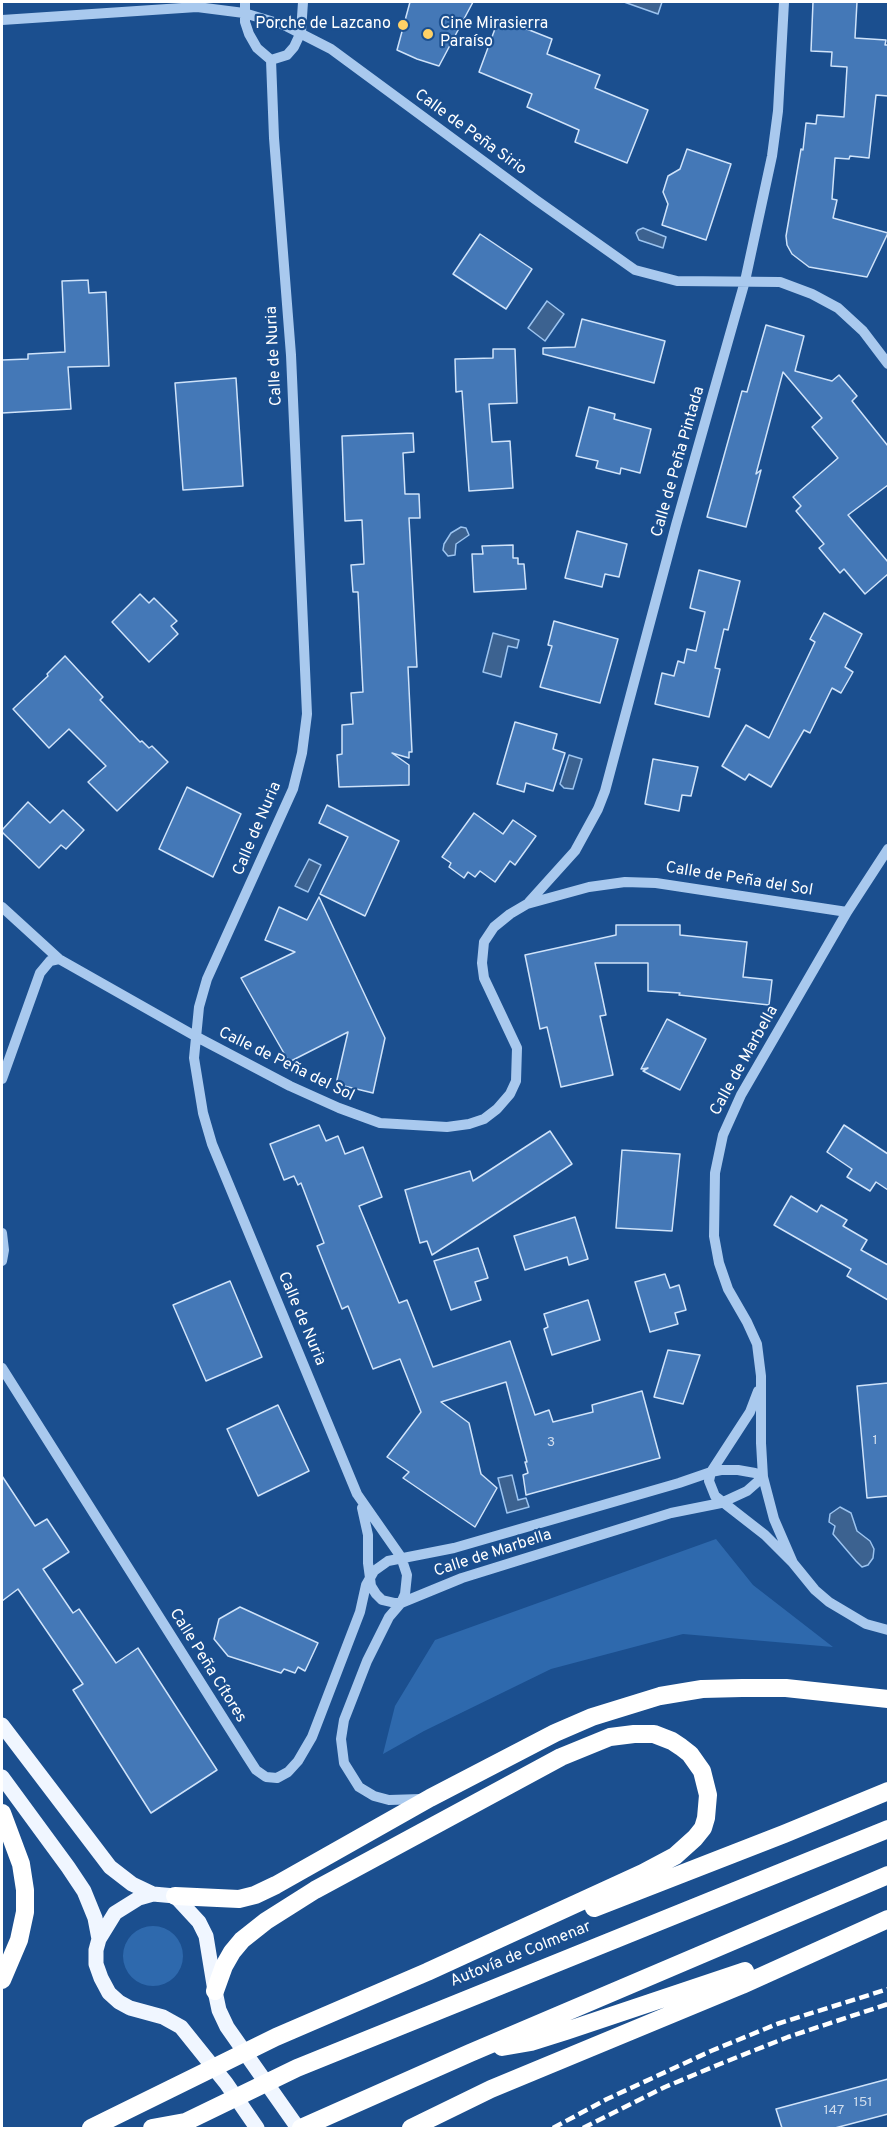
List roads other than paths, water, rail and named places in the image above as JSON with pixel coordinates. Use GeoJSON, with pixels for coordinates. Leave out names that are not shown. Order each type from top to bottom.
{"type":"FeatureCollection","features":[{"type":"Feature","properties":{"kind":"highway"},"geometry":{"type":"LineString","coordinates":[[175,1896],[239,1899],[255,1894],[276,1885],[430,1798],[564,1729],[592,1717],[660,1696],[702,1689],[786,1688],[888,1699]]}},
{"type":"Feature","properties":{"kind":"highway"},"geometry":{"type":"LineString","coordinates":[[91,2128],[276,2037],[427,1972],[643,1873],[675,1856],[687,1847],[699,1833],[706,1818],[708,1795],[702,1771],[690,1754],[672,1741],[654,1734],[610,1737],[561,1757],[315,1890],[266,1921],[242,1940],[232,1952],[224,1965],[215,1991]]}},
{"type":"Feature","properties":{"kind":"highway"},"geometry":{"type":"LineString","coordinates":[[427,1972],[888,1791]]}},
{"type":"Feature","properties":{"kind":"highway"},"geometry":{"type":"LineString","coordinates":[[2,1813],[21,1864],[25,1890],[25,1912],[18,1940],[2,1980]]}},
{"type":"Feature","properties":{"kind":"highway","name":"Autovía de Colmenar"},"geometry":{"type":"LineString","coordinates":[[152,2128],[180,2125],[297,2068],[888,1828]]}},
{"type":"Feature","properties":{"kind":"highway"},"geometry":{"type":"LineString","coordinates":[[300,2128],[470,2052],[888,1875]]}},
{"type":"Feature","properties":{"kind":"highway"},"geometry":{"type":"LineString","coordinates":[[470,2052],[531,2042],[724,1979],[881,1923]]}},
{"type":"Feature","properties":{"kind":"highway"},"geometry":{"type":"LineString","coordinates":[[411,2128],[518,2077],[742,1985],[881,1923]]}},
{"type":"Feature","properties":{"kind":"main road"},"geometry":{"type":"LineString","coordinates":[[2,1725],[110,1867],[132,1884],[153,1894],[175,1896],[199,1922],[206,1936],[219,2010],[227,2027],[300,2128]]}},
{"type":"Feature","properties":{"kind":"main road"},"geometry":{"type":"LineString","coordinates":[[2,1777],[84,1891],[95,1918],[99,1938]]}},
{"type":"Feature","properties":{"kind":"main road"},"geometry":{"type":"LineString","coordinates":[[153,1894],[139,1898],[115,1913],[99,1938],[96,1964],[101,1978],[109,1993],[119,2002],[181,2026],[257,2128]]}},
{"type":"Feature","properties":{"kind":"street"},"geometry":{"type":"LineString","coordinates":[[245,7],[249,34],[257,48],[271,60],[287,55],[294,47],[301,32],[303,2]]}},
{"type":"Feature","properties":{"kind":"street","name":"Calle de Peña Pintada"},"geometry":{"type":"LineString","coordinates":[[527,904],[575,851],[605,791],[676,525],[745,281],[772,156],[778,111],[783,2]]}},
{"type":"Feature","properties":{"kind":"street","name":"Calle de Peña Sirio"},"geometry":{"type":"LineString","coordinates":[[2,20],[183,7],[222,9],[245,7],[301,32],[331,49],[635,270],[677,281],[698,283],[780,282],[812,294],[838,308],[863,331],[888,364]]}},
{"type":"Feature","properties":{"kind":"street","name":"Calle de Nuria"},"geometry":{"type":"LineString","coordinates":[[271,60],[271,96],[291,355],[307,714],[302,753],[293,789],[207,979],[199,1007],[194,1058],[212,1144],[357,1494],[401,1557],[407,1575],[405,1594],[401,1603],[389,1617],[367,1661],[344,1720],[341,1739],[345,1763],[359,1787],[374,1796],[405,1800],[430,1798]]}},
{"type":"Feature","properties":{"kind":"street","name":"Calle de Marbella"},"geometry":{"type":"LineString","coordinates":[[793,1563],[774,1520],[763,1477],[761,1376],[757,1344],[728,1289],[719,1263],[714,1236],[715,1173],[723,1135],[741,1095],[847,912],[888,849]]}},
{"type":"Feature","properties":{"kind":"street","name":"Calle de Peña del Sol"},"geometry":{"type":"LineString","coordinates":[[2,907],[59,958],[195,1036],[290,1086],[380,1123],[447,1127],[484,1119],[497,1109],[510,1094],[516,1081],[517,1048],[484,978],[482,963],[484,942],[494,927],[527,904],[589,887],[625,882],[656,883],[847,912]]}},
{"type":"Feature","properties":{"kind":"street"},"geometry":{"type":"LineString","coordinates":[[2,1079],[40,973],[50,961],[59,958]]}},
{"type":"Feature","properties":{"kind":"street"},"geometry":{"type":"LineString","coordinates":[[2,1233],[4,1250],[2,1261]]}},
{"type":"Feature","properties":{"kind":"street","name":"Calle Peña Cítores"},"geometry":{"type":"LineString","coordinates":[[2,1368],[256,1770],[266,1777],[277,1778],[288,1772],[298,1761],[312,1737],[360,1612],[366,1585],[370,1578]]}},
{"type":"Feature","properties":{"kind":"street","name":"Calle de Marbella"},"geometry":{"type":"LineString","coordinates":[[711,1472],[750,1412],[761,1376]]}},
{"type":"Feature","properties":{"kind":"street","name":"Calle de Marbella"},"geometry":{"type":"LineString","coordinates":[[401,1557],[454,1548],[711,1472],[738,1470],[763,1477]]}},
{"type":"Feature","properties":{"kind":"street"},"geometry":{"type":"LineString","coordinates":[[711,1472],[710,1488],[721,1503],[750,1522],[793,1563],[814,1590],[829,1602],[866,1624],[888,1630]]}},
{"type":"Feature","properties":{"kind":"street","name":"Calle de Marbella"},"geometry":{"type":"LineString","coordinates":[[401,1603],[462,1578],[670,1513],[721,1503],[747,1491],[763,1477]]}},
{"type":"Feature","properties":{"kind":"street"},"geometry":{"type":"LineString","coordinates":[[357,1494],[368,1535],[370,1578],[376,1594],[388,1603],[401,1603]]}},
{"type":"Feature","properties":{"kind":"street"},"geometry":{"type":"LineString","coordinates":[[370,1578],[381,1565],[401,1557]]}},
{"type":"Feature","properties":{"kind":"railway"},"geometry":{"type":"LineString","coordinates":[[553,2128],[607,2099],[711,2051],[777,2024],[888,1989]]}},
{"type":"Feature","properties":{"kind":"railway"},"geometry":{"type":"LineString","coordinates":[[583,2128],[665,2087],[720,2064],[788,2037],[888,2004]]}},
{"type":"Feature","properties":{"kind":"place","name":"Porche de Lazcano"},"geometry":{"type":"Point","coordinates":[403,25]}},
{"type":"Feature","properties":{"kind":"place","name":"Cine Mirasierra Paraíso"},"geometry":{"type":"Point","coordinates":[428,34]}}]}
